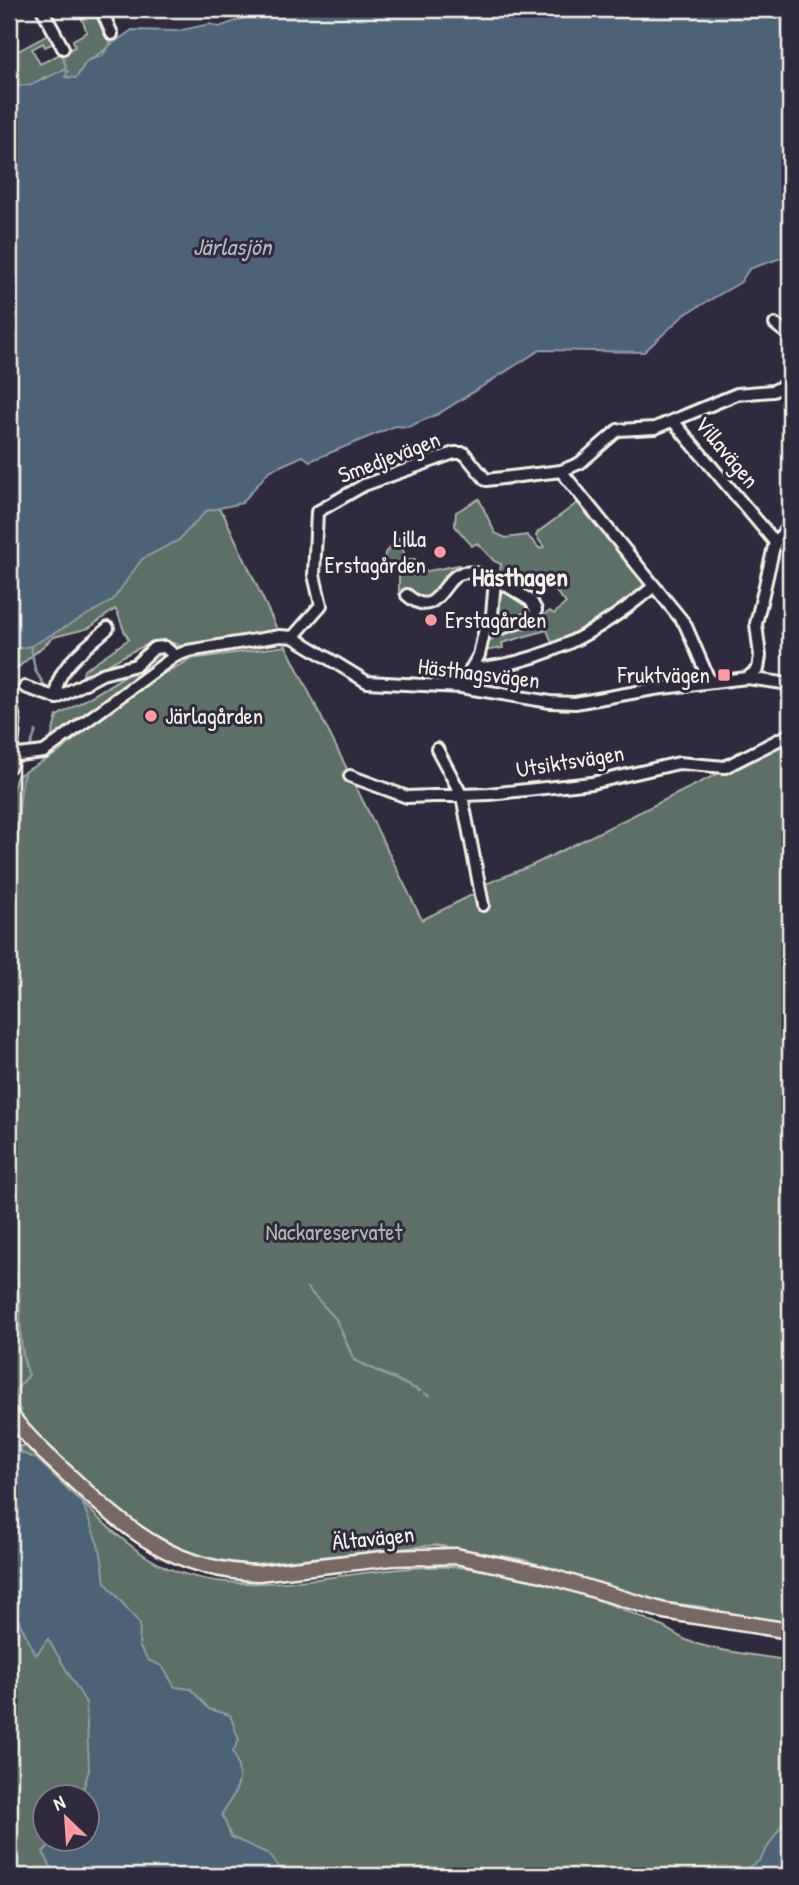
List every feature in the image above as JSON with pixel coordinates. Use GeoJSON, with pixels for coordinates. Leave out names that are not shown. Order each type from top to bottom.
{"type":"FeatureCollection","features":[{"type":"Feature","properties":{"kind":"main road"},"geometry":{"type":"LineString","coordinates":[[9,703],[13,721],[10,760]]}},
{"type":"Feature","properties":{"kind":"main road","name":"Ältavägen"},"geometry":{"type":"LineString","coordinates":[[9,1413],[35,1444],[120,1523],[140,1537],[187,1561],[236,1572],[258,1573],[392,1558],[456,1556],[542,1574],[664,1611],[790,1631]]}},
{"type":"Feature","properties":{"kind":"street"},"geometry":{"type":"LineString","coordinates":[[42,9],[63,48]]}},
{"type":"Feature","properties":{"kind":"street"},"geometry":{"type":"LineString","coordinates":[[101,9],[112,33]]}},
{"type":"Feature","properties":{"kind":"street"},"geometry":{"type":"LineString","coordinates":[[775,324],[790,335]]}},
{"type":"Feature","properties":{"kind":"street","name":"Smedjevägen"},"geometry":{"type":"LineString","coordinates":[[293,637],[321,605],[314,575],[317,512],[364,485],[454,453],[464,453],[486,480],[561,471],[580,463],[618,430],[647,430],[737,394],[773,391],[790,383]]}},
{"type":"Feature","properties":{"kind":"street","name":"Villavägen"},"geometry":{"type":"LineString","coordinates":[[673,421],[775,542]]}},
{"type":"Feature","properties":{"kind":"street"},"geometry":{"type":"LineString","coordinates":[[561,471],[685,625],[710,682]]}},
{"type":"Feature","properties":{"kind":"street"},"geometry":{"type":"LineString","coordinates":[[747,678],[758,669],[760,656],[756,624],[775,542],[790,526]]}},
{"type":"Feature","properties":{"kind":"street"},"geometry":{"type":"LineString","coordinates":[[407,595],[419,602],[431,601],[440,598],[454,578],[461,573],[478,574],[518,592],[531,601],[536,610],[533,618],[520,623],[498,629],[488,625]]}},
{"type":"Feature","properties":{"kind":"street"},"geometry":{"type":"LineString","coordinates":[[467,688],[471,669],[479,655],[488,625],[495,582]]}},
{"type":"Feature","properties":{"kind":"street"},"geometry":{"type":"LineString","coordinates":[[471,669],[531,658],[572,643],[590,634],[653,587]]}},
{"type":"Feature","properties":{"kind":"street"},"geometry":{"type":"LineString","coordinates":[[57,698],[55,690],[62,672],[108,628]]}},
{"type":"Feature","properties":{"kind":"street"},"geometry":{"type":"LineString","coordinates":[[10,760],[44,751],[175,656],[265,637],[293,637]]}},
{"type":"Feature","properties":{"kind":"street","name":"Hästhagsvägen"},"geometry":{"type":"LineString","coordinates":[[293,637],[367,682],[467,688],[575,704],[747,678],[790,684]]}},
{"type":"Feature","properties":{"kind":"street"},"geometry":{"type":"LineString","coordinates":[[25,687],[57,698],[103,674],[136,665],[154,648],[165,647],[175,656]]}},
{"type":"Feature","properties":{"kind":"street","name":"Utsiktsvägen"},"geometry":{"type":"LineString","coordinates":[[350,776],[407,797],[462,796],[592,783],[679,763],[719,768],[790,734]]}},
{"type":"Feature","properties":{"kind":"street"},"geometry":{"type":"LineString","coordinates":[[437,748],[462,796],[483,905]]}},
{"type":"Feature","properties":{"kind":"green space"},"geometry":{"type":"Polygon","coordinates":[[[102,12],[110,30],[111,41],[105,50],[87,62],[76,78],[45,77],[31,85],[9,86],[13,80],[9,72],[9,56],[53,32],[59,41],[45,47],[43,43],[32,49],[40,64],[75,47],[73,40],[87,32],[81,17],[102,12]]]}},
{"type":"Feature","properties":{"kind":"green space"},"geometry":{"type":"Polygon","coordinates":[[[9,344],[217,507],[224,515],[278,631],[181,647],[171,642],[159,642],[132,651],[82,679],[84,670],[129,639],[115,609],[89,628],[54,637],[9,675],[9,344]]]}},
{"type":"Feature","properties":{"kind":"green space"},"geometry":{"type":"Polygon","coordinates":[[[479,499],[495,533],[506,538],[527,535],[540,549],[544,547],[536,536],[538,532],[580,501],[643,580],[644,589],[594,627],[554,648],[547,630],[502,643],[503,648],[484,651],[489,642],[504,631],[550,611],[554,614],[566,603],[544,578],[535,586],[525,584],[524,591],[499,579],[501,564],[494,561],[477,543],[472,546],[455,526],[456,512],[479,499]]]}},
{"type":"Feature","properties":{"kind":"green space"},"geometry":{"type":"Polygon","coordinates":[[[399,538],[406,559],[416,559],[406,562],[408,575],[459,565],[461,570],[439,595],[420,601],[412,590],[399,594],[399,571],[383,570],[385,553],[399,538]]]}},
{"type":"Feature","properties":{"kind":"green space"},"geometry":{"type":"Polygon","coordinates":[[[501,587],[526,601],[532,614],[498,626],[498,588],[501,587]]]}},
{"type":"Feature","properties":{"kind":"green space","name":"Nackareservatet"},"geometry":{"type":"Polygon","coordinates":[[[286,646],[422,920],[474,894],[478,887],[533,865],[790,738],[790,1624],[726,1617],[704,1607],[663,1602],[609,1588],[521,1559],[435,1545],[243,1565],[200,1559],[122,1518],[11,1410],[9,800],[17,776],[58,753],[140,686],[191,659],[286,646]]]}},
{"type":"Feature","properties":{"kind":"green space"},"geometry":{"type":"Polygon","coordinates":[[[161,651],[163,656],[160,660],[50,742],[57,716],[125,676],[154,652],[161,651]]]}},
{"type":"Feature","properties":{"kind":"green space"},"geometry":{"type":"Polygon","coordinates":[[[9,1441],[15,1446],[26,1446],[99,1519],[130,1545],[147,1557],[184,1574],[223,1582],[265,1583],[436,1567],[476,1569],[547,1584],[596,1599],[698,1644],[790,1661],[790,1876],[9,1876],[9,1441]]]}},
{"type":"Feature","properties":{"kind":"water","name":"Järlasjön"},"geometry":{"type":"Polygon","coordinates":[[[258,9],[311,12],[320,9],[790,9],[790,167],[787,179],[790,185],[790,255],[749,269],[741,282],[684,315],[644,352],[540,350],[438,414],[408,427],[395,426],[310,461],[303,456],[269,471],[242,503],[206,511],[179,540],[142,559],[112,601],[31,646],[9,650],[9,86],[31,85],[63,70],[68,71],[65,77],[76,78],[87,61],[102,56],[109,46],[132,30],[177,31],[210,24],[219,27],[247,17],[258,9]]]}},
{"type":"Feature","properties":{"kind":"water"},"geometry":{"type":"Polygon","coordinates":[[[15,1450],[37,1459],[83,1504],[101,1553],[105,1582],[140,1624],[139,1646],[148,1660],[162,1666],[175,1687],[191,1689],[209,1709],[230,1715],[239,1740],[233,1751],[239,1777],[236,1790],[222,1814],[231,1837],[269,1854],[286,1876],[56,1876],[44,1854],[102,1854],[102,1784],[85,1784],[89,1770],[86,1703],[48,1639],[36,1655],[9,1602],[9,1548],[15,1519],[15,1450]]]}},
{"type":"Feature","properties":{"kind":"water"},"geometry":{"type":"Polygon","coordinates":[[[790,1812],[790,1876],[733,1876],[759,1861],[790,1812]]]}},
{"type":"Feature","properties":{"kind":"waterway"},"geometry":{"type":"LineString","coordinates":[[61,51],[66,67],[63,70]]}},
{"type":"Feature","properties":{"kind":"waterway"},"geometry":{"type":"LineString","coordinates":[[31,646],[35,670],[47,690]]}},
{"type":"Feature","properties":{"kind":"waterway"},"geometry":{"type":"LineString","coordinates":[[30,747],[36,731]]}},
{"type":"Feature","properties":{"kind":"waterway"},"geometry":{"type":"LineString","coordinates":[[9,886],[16,874],[13,854],[24,773]]}},
{"type":"Feature","properties":{"kind":"waterway"},"geometry":{"type":"LineString","coordinates":[[9,1257],[18,1285],[22,1346],[29,1375],[15,1391],[15,1400],[21,1412]]}},
{"type":"Feature","properties":{"kind":"waterway"},"geometry":{"type":"LineString","coordinates":[[307,1288],[336,1319],[354,1360],[420,1391]]}},
{"type":"Feature","properties":{"kind":"waterway"},"geometry":{"type":"LineString","coordinates":[[424,1393],[430,1396]]}},
{"type":"Feature","properties":{"kind":"waterway"},"geometry":{"type":"LineString","coordinates":[[14,1438],[22,1453]]}},
{"type":"Feature","properties":{"kind":"place","name":"Lilla Erstagården"},"geometry":{"type":"Point","coordinates":[440,552]}},
{"type":"Feature","properties":{"kind":"place","name":"Erstagården"},"geometry":{"type":"Point","coordinates":[431,620]}},
{"type":"Feature","properties":{"kind":"place","name":"Fruktvägen"},"geometry":{"type":"Point","coordinates":[724,675]}},
{"type":"Feature","properties":{"kind":"place","name":"Järlagården"},"geometry":{"type":"Point","coordinates":[151,716]}},
{"type":"Feature","properties":{"kind":"district","name":"Hästhagen"},"geometry":{"type":"Point","coordinates":[520,577]}}]}
